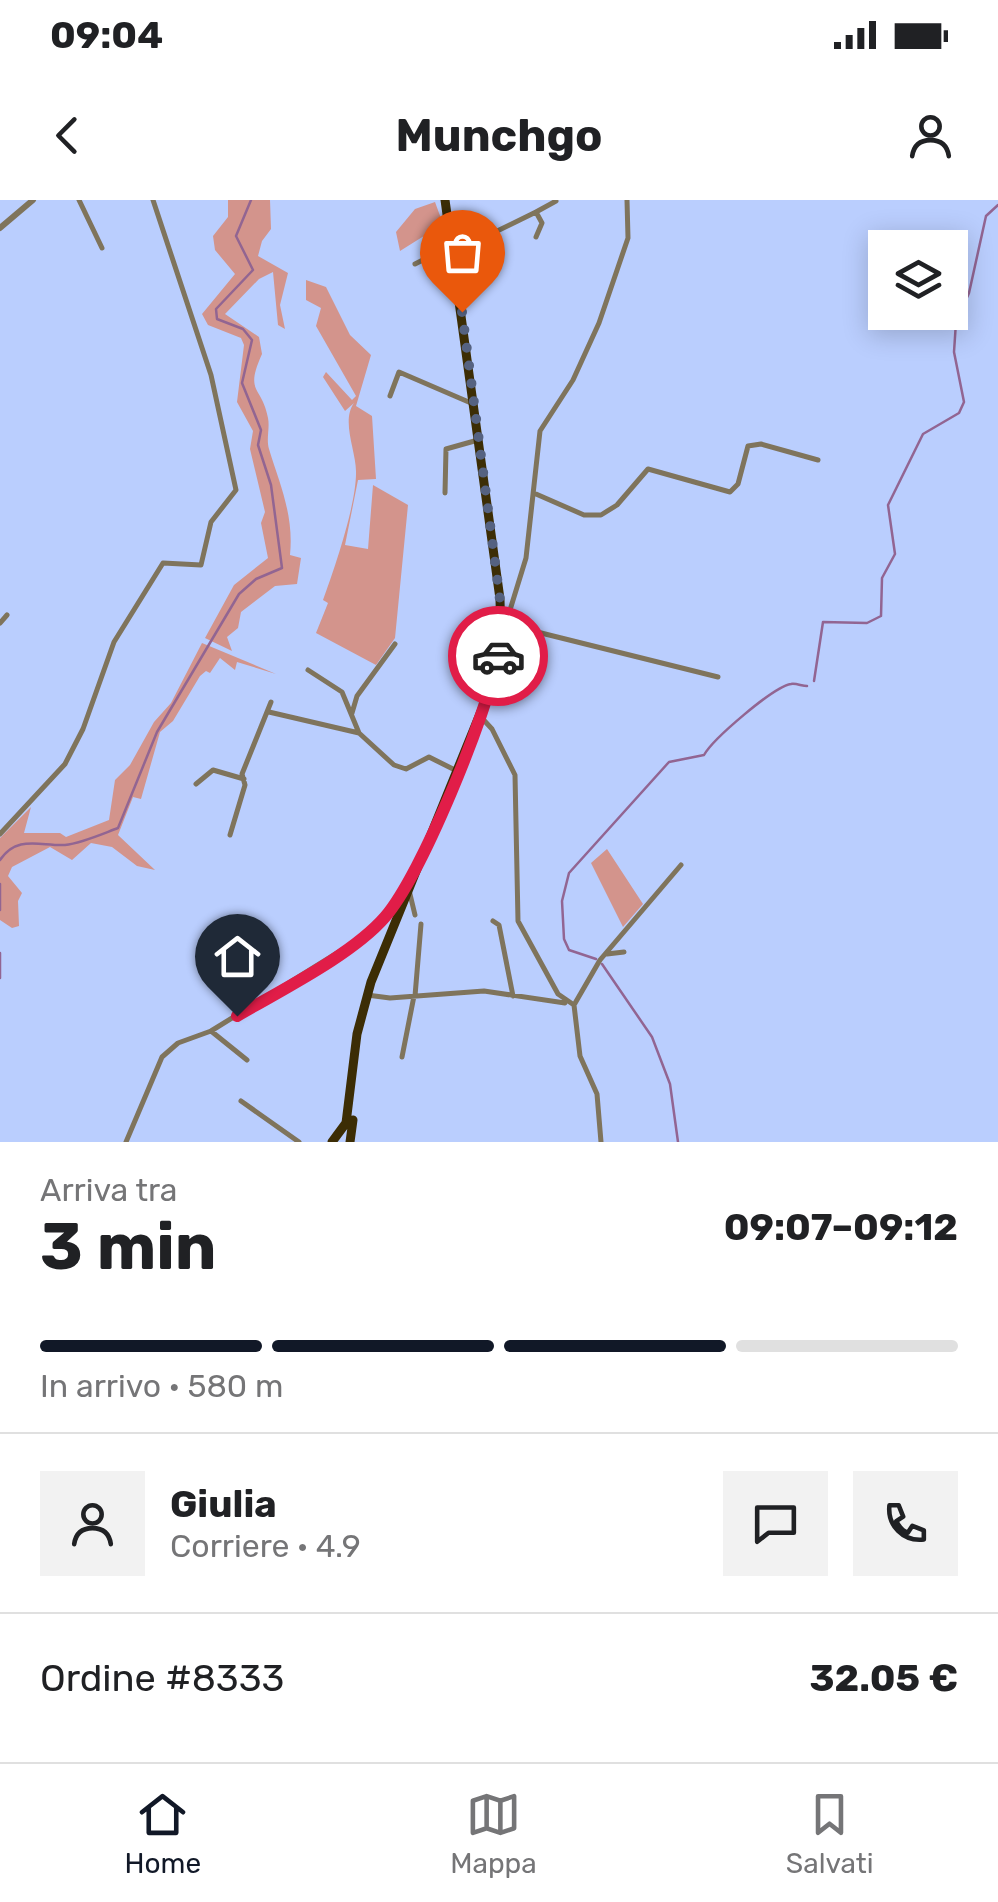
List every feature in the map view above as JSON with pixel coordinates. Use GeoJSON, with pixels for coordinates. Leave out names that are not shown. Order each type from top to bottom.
{"type":"FeatureCollection","features":[{"type":"Feature","properties":{"kind":"main road"},"geometry":{"type":"LineString","coordinates":[[352,1076],[350,1142],[335,1140],[346,1123],[352,1076],[367,996],[493,682],[505,624],[447,200]]}},
{"type":"Feature","properties":{"kind":"street"},"geometry":{"type":"LineString","coordinates":[[0,228],[33,200]]}},
{"type":"Feature","properties":{"kind":"street"},"geometry":{"type":"LineString","coordinates":[[79,200],[102,248]]}},
{"type":"Feature","properties":{"kind":"street"},"geometry":{"type":"LineString","coordinates":[[0,834],[65,764],[84,729],[114,642],[152,577],[163,563],[201,565],[211,522],[236,490],[211,375],[153,200]]}},
{"type":"Feature","properties":{"kind":"street"},"geometry":{"type":"LineString","coordinates":[[628,200],[628,238],[599,323],[573,380],[540,431],[536,494],[505,624],[718,676]]}},
{"type":"Feature","properties":{"kind":"street"},"geometry":{"type":"LineString","coordinates":[[415,264],[556,201]]}},
{"type":"Feature","properties":{"kind":"street"},"geometry":{"type":"LineString","coordinates":[[536,212],[542,223],[536,237]]}},
{"type":"Feature","properties":{"kind":"street"},"geometry":{"type":"LineString","coordinates":[[455,249],[478,246]]}},
{"type":"Feature","properties":{"kind":"street"},"geometry":{"type":"LineString","coordinates":[[390,396],[399,372],[474,404]]}},
{"type":"Feature","properties":{"kind":"street"},"geometry":{"type":"LineString","coordinates":[[445,493],[446,449],[478,440]]}},
{"type":"Feature","properties":{"kind":"street"},"geometry":{"type":"LineString","coordinates":[[536,494],[593,516],[609,512],[648,468],[730,492],[738,484],[745,450],[754,444],[818,460]]}},
{"type":"Feature","properties":{"kind":"street"},"geometry":{"type":"LineString","coordinates":[[0,623],[8,615]]}},
{"type":"Feature","properties":{"kind":"street"},"geometry":{"type":"LineString","coordinates":[[352,716],[357,696],[395,644]]}},
{"type":"Feature","properties":{"kind":"street"},"geometry":{"type":"LineString","coordinates":[[308,670],[342,692],[359,733],[394,765],[406,769],[429,757],[456,771]]}},
{"type":"Feature","properties":{"kind":"street"},"geometry":{"type":"LineString","coordinates":[[230,836],[244,779],[271,702]]}},
{"type":"Feature","properties":{"kind":"street"},"geometry":{"type":"LineString","coordinates":[[268,712],[359,733]]}},
{"type":"Feature","properties":{"kind":"street"},"geometry":{"type":"LineString","coordinates":[[480,716],[492,730],[515,775],[518,921],[536,958],[570,1004],[580,1056],[597,1094],[601,1142]]}},
{"type":"Feature","properties":{"kind":"street"},"geometry":{"type":"LineString","coordinates":[[196,784],[213,770],[244,779]]}},
{"type":"Feature","properties":{"kind":"street"},"geometry":{"type":"LineString","coordinates":[[570,1004],[604,954],[681,865]]}},
{"type":"Feature","properties":{"kind":"street"},"geometry":{"type":"LineString","coordinates":[[409,885],[415,915]]}},
{"type":"Feature","properties":{"kind":"street"},"geometry":{"type":"LineString","coordinates":[[126,1142],[162,1058],[178,1043],[210,1031],[350,945],[384,918],[409,885]]}},
{"type":"Feature","properties":{"kind":"street"},"geometry":{"type":"LineString","coordinates":[[493,921],[499,924],[513,996]]}},
{"type":"Feature","properties":{"kind":"street"},"geometry":{"type":"LineString","coordinates":[[402,1056],[414,996],[421,924]]}},
{"type":"Feature","properties":{"kind":"street"},"geometry":{"type":"LineString","coordinates":[[604,954],[624,952]]}},
{"type":"Feature","properties":{"kind":"street"},"geometry":{"type":"LineString","coordinates":[[367,996],[484,991],[570,1004]]}},
{"type":"Feature","properties":{"kind":"street"},"geometry":{"type":"LineString","coordinates":[[210,1031],[247,1060]]}},
{"type":"Feature","properties":{"kind":"street"},"geometry":{"type":"LineString","coordinates":[[241,1101],[283,1134],[300,1142]]}},
{"type":"Feature","properties":{"kind":"street"},"geometry":{"type":"LineString","coordinates":[[278,1142],[283,1134]]}},
{"type":"Feature","properties":{"kind":"shaded area"},"geometry":{"type":"Polygon","coordinates":[[[228,200],[270,200],[271,229],[258,256],[288,273],[280,305],[285,329],[278,325],[273,272],[259,279],[225,314],[259,337],[262,354],[254,383],[265,407],[268,445],[288,513],[290,555],[301,558],[297,584],[275,586],[241,612],[238,628],[227,637],[232,651],[205,638],[234,585],[268,558],[261,523],[265,512],[250,449],[253,431],[237,402],[244,345],[241,338],[208,325],[202,314],[235,274],[215,250],[213,236],[228,217],[228,200]]]}},
{"type":"Feature","properties":{"kind":"shaded area"},"geometry":{"type":"Polygon","coordinates":[[[435,202],[443,224],[400,251],[396,232],[415,209],[435,202]]]}},
{"type":"Feature","properties":{"kind":"shaded area"},"geometry":{"type":"Polygon","coordinates":[[[306,280],[326,287],[350,335],[371,355],[356,406],[372,416],[376,479],[358,480],[345,545],[368,549],[373,485],[408,505],[395,638],[376,665],[316,633],[328,603],[323,600],[349,518],[356,471],[349,427],[354,403],[345,411],[323,377],[326,372],[352,400],[356,396],[316,326],[321,308],[306,300],[306,280]]]}},
{"type":"Feature","properties":{"kind":"shaded area"},"geometry":{"type":"Polygon","coordinates":[[[202,643],[276,674],[237,662],[235,670],[220,658],[210,673],[206,671],[200,676],[173,721],[160,732],[141,799],[133,797],[118,835],[155,870],[137,866],[112,847],[91,843],[72,860],[50,847],[12,867],[8,876],[22,893],[18,901],[19,926],[12,928],[0,920],[0,838],[31,807],[24,833],[60,833],[66,837],[109,820],[115,780],[130,765],[154,722],[171,703],[202,643]]]}},
{"type":"Feature","properties":{"kind":"shaded area"},"geometry":{"type":"Polygon","coordinates":[[[607,849],[643,904],[623,927],[591,863],[607,849]]]}},
{"type":"Feature","properties":{"kind":"waterway"},"geometry":{"type":"LineString","coordinates":[[0,860],[21,845],[72,844],[118,828],[157,732],[239,594],[256,579],[282,568],[271,485],[258,445],[261,430],[242,383],[252,340],[243,329],[217,319],[216,309],[253,270],[236,236],[251,200]]}},
{"type":"Feature","properties":{"kind":"waterway"},"geometry":{"type":"LineString","coordinates":[[814,681],[823,622],[867,623],[881,616],[882,578],[895,554],[888,505],[923,434],[959,413],[964,402],[954,352],[956,322],[969,293],[986,216],[998,205]]}},
{"type":"Feature","properties":{"kind":"waterway"},"geometry":{"type":"LineString","coordinates":[[596,959],[569,950],[564,939],[562,901],[569,873],[669,762],[704,755],[731,726],[782,687],[807,686]]}},
{"type":"Feature","properties":{"kind":"waterway"},"geometry":{"type":"LineString","coordinates":[[0,884],[0,910]]}},
{"type":"Feature","properties":{"kind":"waterway"},"geometry":{"type":"LineString","coordinates":[[0,953],[0,978]]}},
{"type":"Feature","properties":{"kind":"waterway"},"geometry":{"type":"LineString","coordinates":[[602,964],[652,1037],[670,1084],[678,1142]]}},
{"type":"Feature","properties":{"kind":"way so far"},"geometry":{"type":"LineString","coordinates":[[462,312],[500,600],[498,656]]}},
{"type":"Feature","properties":{"kind":"route"},"geometry":{"type":"LineString","coordinates":[[237,1016],[350,945],[384,918],[410,882],[480,716],[498,656]]}}]}
